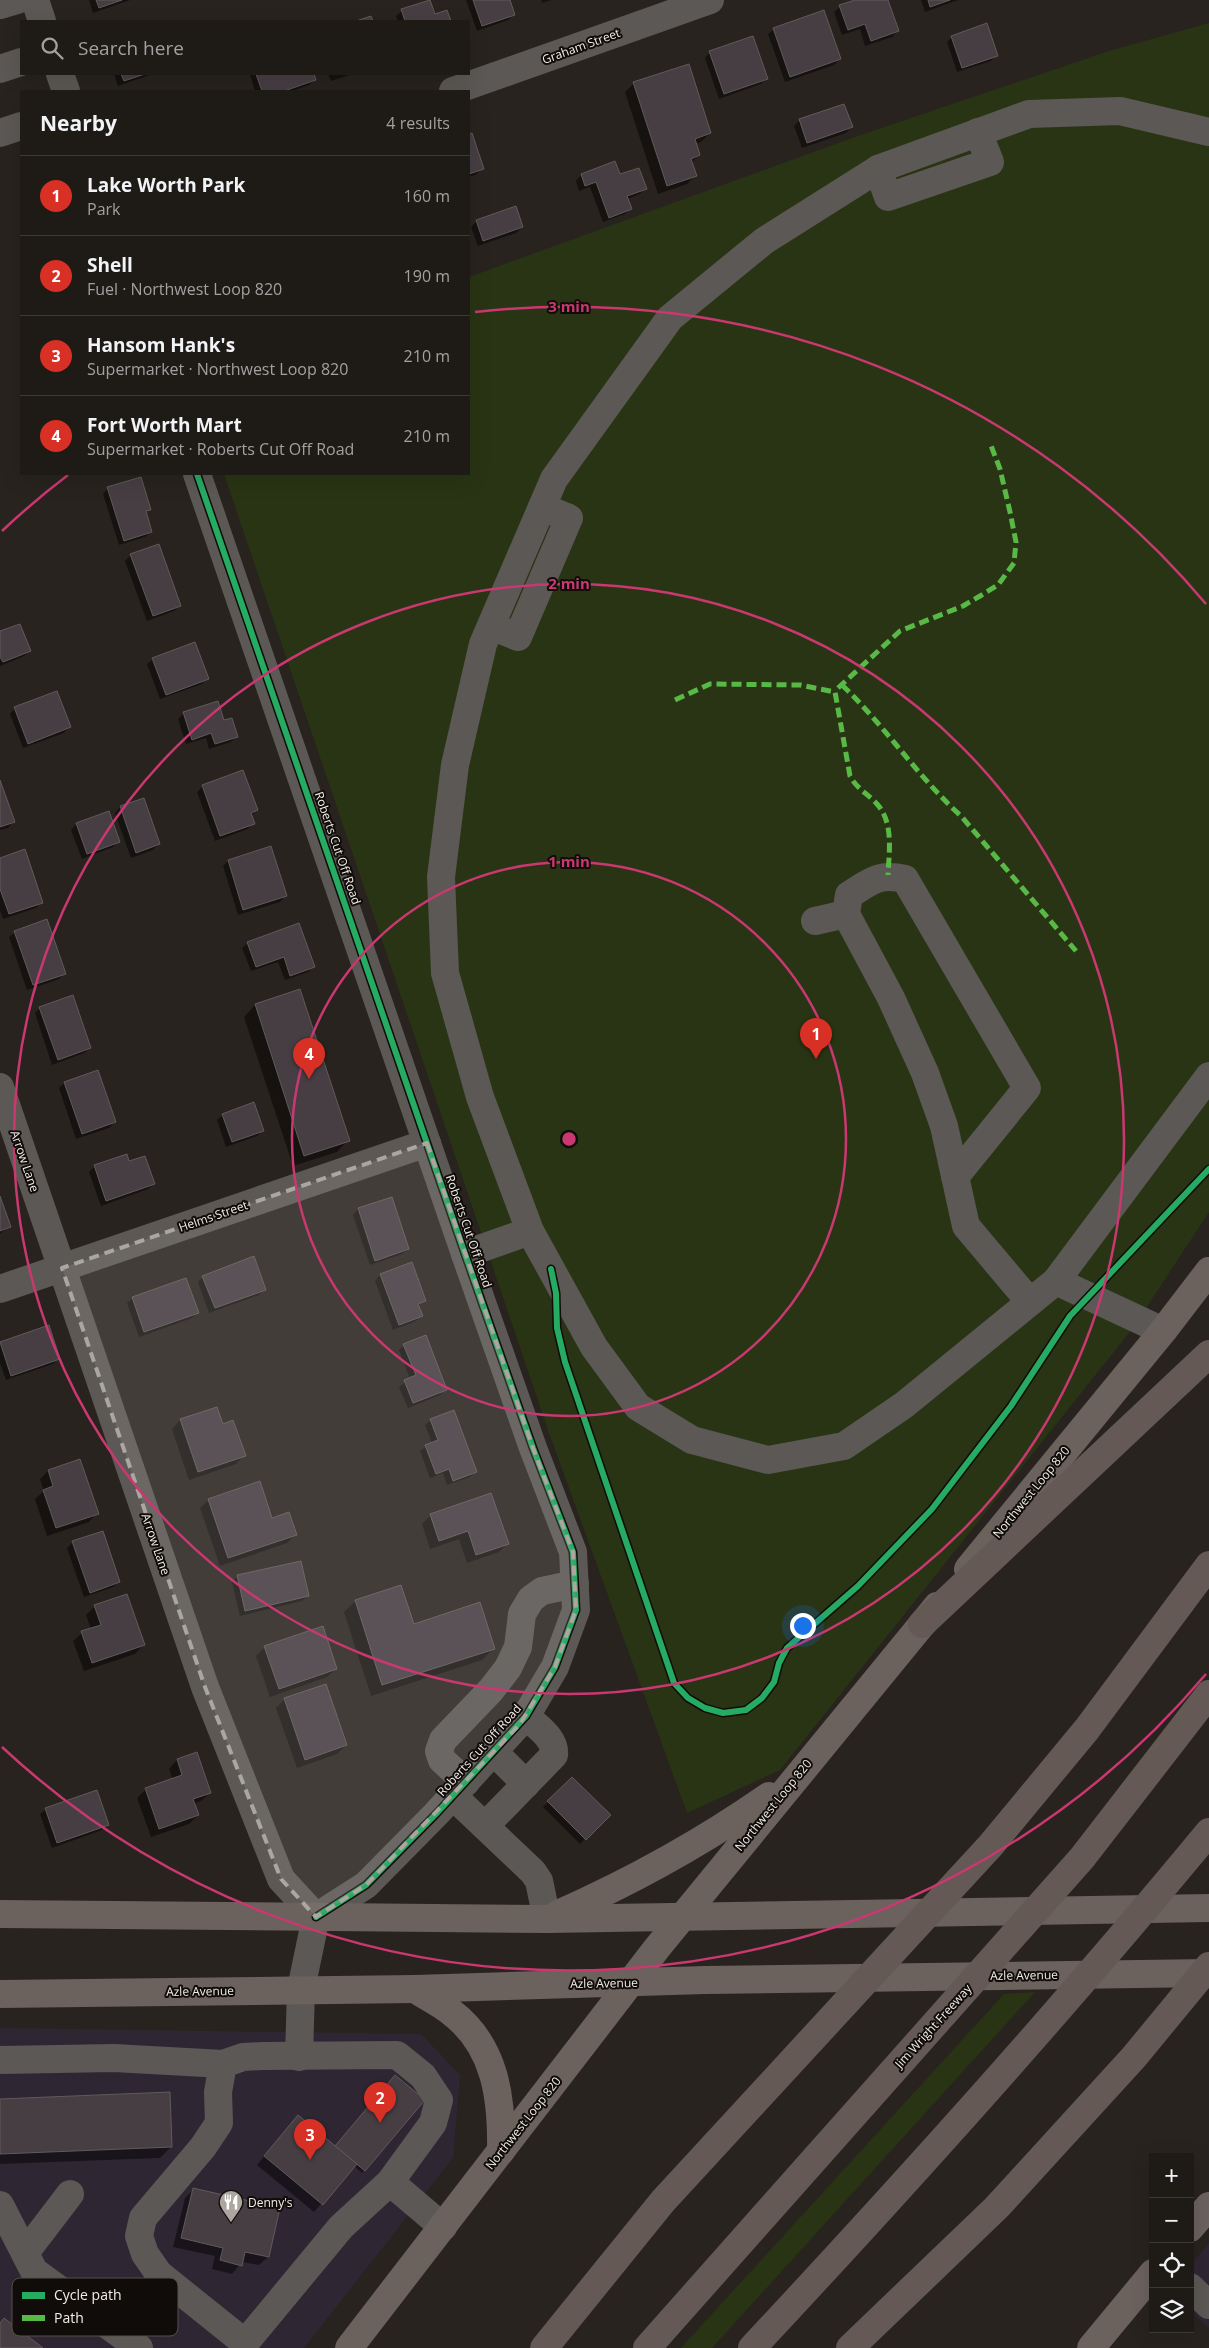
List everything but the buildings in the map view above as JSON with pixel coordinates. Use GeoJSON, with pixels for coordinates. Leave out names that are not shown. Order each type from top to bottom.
{"type":"FeatureCollection","features":[{"type":"Feature","properties":{"kind":"highway"},"geometry":{"type":"LineString","coordinates":[[922,1624],[1209,1354]]}},
{"type":"Feature","properties":{"kind":"highway"},"geometry":{"type":"LineString","coordinates":[[544,2348],[663,2201],[991,1844],[1087,1729],[1209,1565]]}},
{"type":"Feature","properties":{"kind":"highway","name":"Jim Wright Freeway"},"geometry":{"type":"LineString","coordinates":[[647,2348],[1082,1858],[1209,1694]]}},
{"type":"Feature","properties":{"kind":"highway"},"geometry":{"type":"LineString","coordinates":[[752,2348],[985,2094],[1131,1926],[1209,1832]]}},
{"type":"Feature","properties":{"kind":"highway"},"geometry":{"type":"LineString","coordinates":[[850,2348],[997,2207],[1134,2057],[1209,1966]]}},
{"type":"Feature","properties":{"kind":"main road","name":"Northwest Loop 820"},"geometry":{"type":"LineString","coordinates":[[350,2348],[681,1918],[1163,1331],[1209,1271]]}},
{"type":"Feature","properties":{"kind":"main road"},"geometry":{"type":"LineString","coordinates":[[547,1919],[619,1887],[687,1851],[795,1778]]}},
{"type":"Feature","properties":{"kind":"main road"},"geometry":{"type":"LineString","coordinates":[[0,1914],[547,1919],[1209,1908]]}},
{"type":"Feature","properties":{"kind":"main road","name":"Azle Avenue"},"geometry":{"type":"LineString","coordinates":[[0,1994],[415,1989],[705,1980],[1209,1973]]}},
{"type":"Feature","properties":{"kind":"main road"},"geometry":{"type":"LineString","coordinates":[[415,1989],[452,2012],[470,2030],[486,2055],[500,2094],[502,2151]]}},
{"type":"Feature","properties":{"kind":"main road"},"geometry":{"type":"LineString","coordinates":[[1194,2223],[1209,2206]]}},
{"type":"Feature","properties":{"kind":"main road"},"geometry":{"type":"LineString","coordinates":[[1091,2348],[1149,2278]]}},
{"type":"Feature","properties":{"kind":"street"},"geometry":{"type":"LineString","coordinates":[[0,6],[17,0]]}},
{"type":"Feature","properties":{"kind":"street"},"geometry":{"type":"LineString","coordinates":[[35,0],[42,20]]}},
{"type":"Feature","properties":{"kind":"street","name":"Graham Street"},"geometry":{"type":"LineString","coordinates":[[456,90],[710,0]]}},
{"type":"Feature","properties":{"kind":"street"},"geometry":{"type":"LineString","coordinates":[[0,69],[20,62]]}},
{"type":"Feature","properties":{"kind":"street"},"geometry":{"type":"LineString","coordinates":[[60,75],[66,90]]}},
{"type":"Feature","properties":{"kind":"street"},"geometry":{"type":"LineString","coordinates":[[1209,132],[1120,111],[1029,114],[878,169],[764,241],[670,318],[554,479],[483,644],[455,765],[441,877],[445,973],[480,1097],[530,1231],[594,1347],[638,1407],[692,1440],[768,1460],[844,1446],[904,1405],[1056,1281],[1209,1076]]}},
{"type":"Feature","properties":{"kind":"street"},"geometry":{"type":"LineString","coordinates":[[0,133],[20,126]]}},
{"type":"Feature","properties":{"kind":"street","name":"Roberts Cut Off Road"},"geometry":{"type":"LineString","coordinates":[[197,475],[465,1254],[533,1448],[573,1552],[576,1610],[555,1667],[526,1716],[459,1789],[366,1884],[316,1917]]}},
{"type":"Feature","properties":{"kind":"street"},"geometry":{"type":"LineString","coordinates":[[955,1177],[1027,1088],[905,880],[888,875],[867,884],[849,895],[846,914],[891,998],[925,1073],[944,1126],[955,1177],[966,1226],[1030,1302]]}},
{"type":"Feature","properties":{"kind":"street"},"geometry":{"type":"LineString","coordinates":[[815,921],[846,914]]}},
{"type":"Feature","properties":{"kind":"street","name":"Arrow Lane"},"geometry":{"type":"LineString","coordinates":[[0,1088],[205,1687],[282,1879],[316,1917]]}},
{"type":"Feature","properties":{"kind":"street","name":"Helms Street"},"geometry":{"type":"LineString","coordinates":[[0,1289],[427,1143]]}},
{"type":"Feature","properties":{"kind":"street"},"geometry":{"type":"LineString","coordinates":[[465,1254],[530,1231]]}},
{"type":"Feature","properties":{"kind":"street"},"geometry":{"type":"LineString","coordinates":[[1056,1281],[1163,1331]]}},
{"type":"Feature","properties":{"kind":"street"},"geometry":{"type":"LineString","coordinates":[[547,1919],[539,1881],[485,1826],[459,1789],[442,1760],[439,1751],[443,1740],[491,1690],[508,1668],[518,1648],[522,1614],[531,1599],[542,1591],[575,1584]]}},
{"type":"Feature","properties":{"kind":"street"},"geometry":{"type":"LineString","coordinates":[[485,1826],[554,1755],[555,1749],[550,1738],[526,1716]]}},
{"type":"Feature","properties":{"kind":"street"},"geometry":{"type":"LineString","coordinates":[[494,1752],[526,1784]]}},
{"type":"Feature","properties":{"kind":"street"},"geometry":{"type":"LineString","coordinates":[[299,2057],[301,1989],[316,1917]]}},
{"type":"Feature","properties":{"kind":"street"},"geometry":{"type":"LineString","coordinates":[[0,2060],[114,2058],[222,2064],[243,2057],[397,2055],[423,2076],[439,2100],[433,2123],[390,2182],[341,2227],[243,2345],[201,2305],[178,2288]]}},
{"type":"Feature","properties":{"kind":"street"},"geometry":{"type":"LineString","coordinates":[[164,2278],[159,2274],[145,2254],[139,2236],[143,2218],[203,2147],[219,2123],[218,2092],[222,2064]]}},
{"type":"Feature","properties":{"kind":"street"},"geometry":{"type":"LineString","coordinates":[[390,2182],[443,2226]]}},
{"type":"Feature","properties":{"kind":"street"},"geometry":{"type":"LineString","coordinates":[[25,2253],[70,2194]]}},
{"type":"Feature","properties":{"kind":"street"},"geometry":{"type":"LineString","coordinates":[[0,2205],[34,2270],[45,2278]]}},
{"type":"Feature","properties":{"kind":"street"},"geometry":{"type":"LineString","coordinates":[[1191,2288],[1209,2305]]}},
{"type":"Feature","properties":{"kind":"street"},"geometry":{"type":"LineString","coordinates":[[123,2336],[139,2348]]}},
{"type":"Feature","properties":{"kind":"highlighted area"},"geometry":{"type":"Polygon","coordinates":[[[427,1143],[533,1448],[573,1552],[576,1610],[555,1667],[520,1724],[366,1885],[316,1917],[281,1879],[205,1687],[62,1268],[427,1143]]]}},
{"type":"Feature","properties":{"kind":"shaded area"},"geometry":{"type":"Polygon","coordinates":[[[0,2028],[421,2034],[460,2075],[453,2158],[304,2348],[0,2348],[0,2028]]]}},
{"type":"Feature","properties":{"kind":"shaded area"},"geometry":{"type":"Polygon","coordinates":[[[1209,2243],[1209,2328],[1194,2315],[1194,2261],[1209,2243]]]}},
{"type":"Feature","properties":{"kind":"green space"},"geometry":{"type":"Polygon","coordinates":[[[1209,23],[1209,1212],[1133,1328],[780,1770],[687,1813],[549,1433],[224,475],[470,475],[470,277],[852,138],[1109,51],[1209,23]]]}},
{"type":"Feature","properties":{"kind":"green space"},"geometry":{"type":"Polygon","coordinates":[[[1035,1992],[712,2348],[681,2348],[1004,1994],[1035,1992]]]}},
{"type":"Feature","properties":{"kind":"marked path"},"geometry":{"type":"LineString","coordinates":[[838,688],[900,631],[963,606],[980,596],[998,585],[1014,563],[1016,542],[1000,469],[990,443]]}},
{"type":"Feature","properties":{"kind":"marked path"},"geometry":{"type":"LineString","coordinates":[[675,700],[710,684],[800,685],[835,692],[850,776],[859,788],[877,804],[886,820],[889,838],[888,875]]}},
{"type":"Feature","properties":{"kind":"marked path"},"geometry":{"type":"LineString","coordinates":[[842,685],[873,717],[945,801],[961,816],[1076,951]]}},
{"type":"Feature","properties":{"kind":"cycle path"},"geometry":{"type":"LineString","coordinates":[[197,475],[465,1254],[533,1448],[573,1552],[576,1610],[555,1667],[526,1716],[436,1814],[366,1885],[316,1917]]}},
{"type":"Feature","properties":{"kind":"cycle path"},"geometry":{"type":"LineString","coordinates":[[551,1269],[556,1293],[557,1328],[565,1362],[674,1683],[688,1698],[705,1708],[723,1713],[746,1710],[762,1698],[774,1682],[779,1663],[787,1648],[858,1586],[932,1509],[1011,1406],[1070,1316],[1209,1169]]}},
{"type":"Feature","properties":{"kind":"place","name":"Lake Worth Park"},"geometry":{"type":"Point","coordinates":[816,1059]}},
{"type":"Feature","properties":{"kind":"place","name":"Fort Worth Mart"},"geometry":{"type":"Point","coordinates":[309,1079]}},
{"type":"Feature","properties":{"kind":"place","name":"Shell"},"geometry":{"type":"Point","coordinates":[380,2123]}},
{"type":"Feature","properties":{"kind":"place","name":"Hansom Hank's"},"geometry":{"type":"Point","coordinates":[310,2160]}},
{"type":"Feature","properties":{"kind":"place","name":"Denny's"},"geometry":{"type":"Point","coordinates":[231,2223]}}]}
